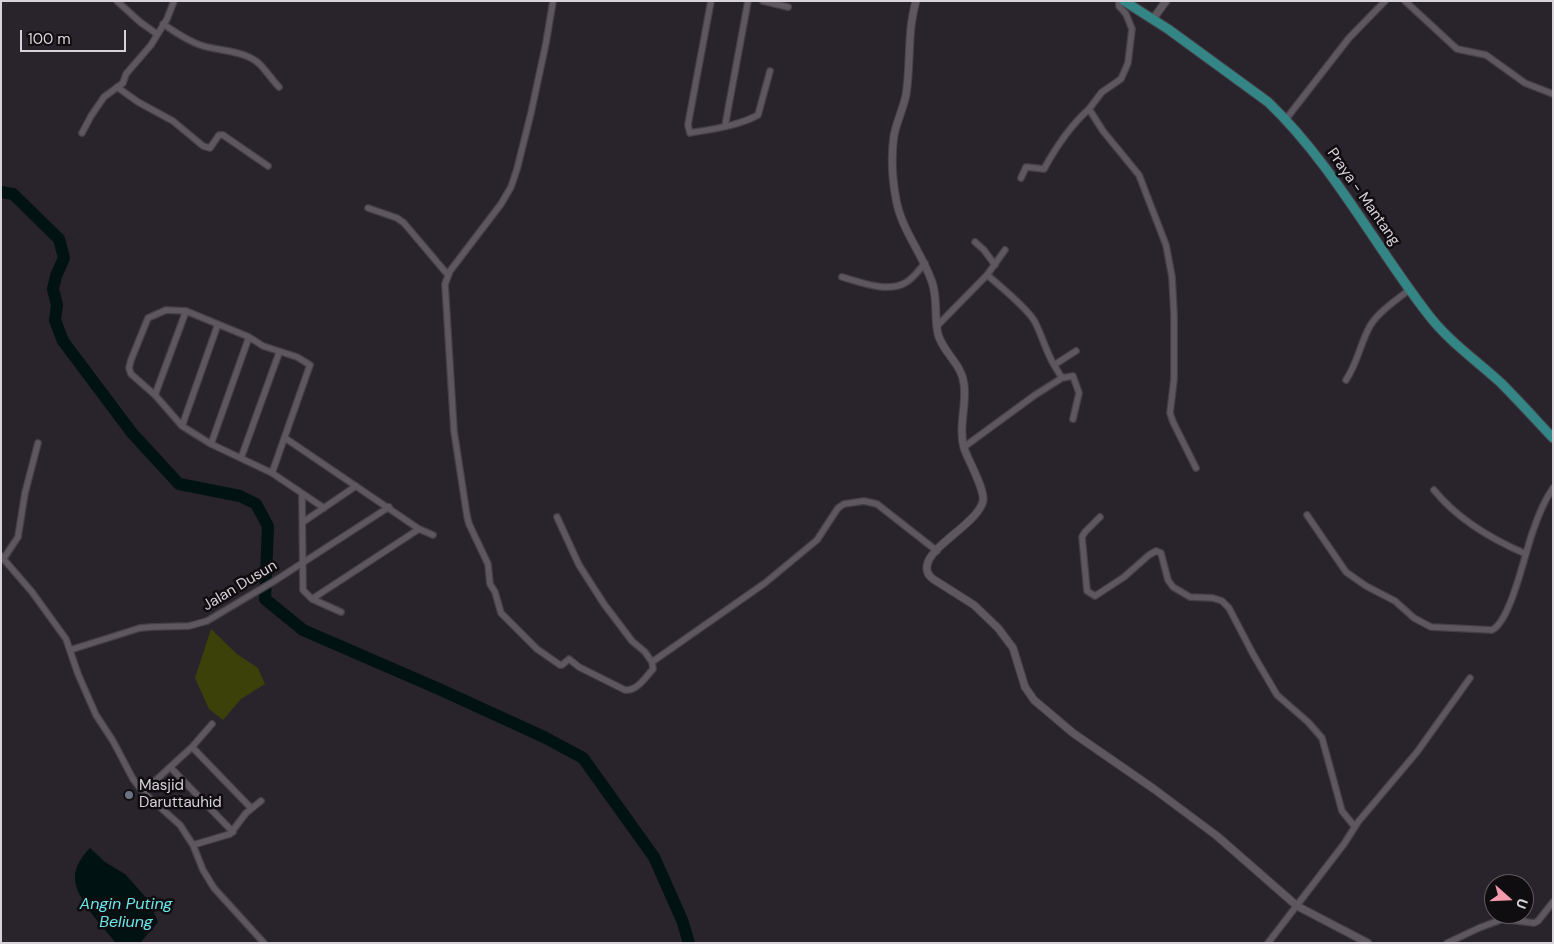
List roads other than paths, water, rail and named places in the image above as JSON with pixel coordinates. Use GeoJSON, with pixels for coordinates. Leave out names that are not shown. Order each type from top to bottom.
{"type":"FeatureCollection","features":[{"type":"Feature","properties":{"kind":"main road","name":"Praya - Mantang"},"geometry":{"type":"LineString","coordinates":[[1124,1],[1153,19],[1268,102],[1286,119],[1318,157],[1442,332],[1500,382],[1553,438]]}},
{"type":"Feature","properties":{"kind":"street"},"geometry":{"type":"LineString","coordinates":[[117,1],[140,22],[157,34]]}},
{"type":"Feature","properties":{"kind":"street"},"geometry":{"type":"LineString","coordinates":[[82,133],[104,97],[123,82],[126,74],[151,45],[174,1]]}},
{"type":"Feature","properties":{"kind":"street"},"geometry":{"type":"LineString","coordinates":[[553,1],[531,112],[511,186],[502,204],[448,275],[444,291],[449,332],[454,431],[469,524],[488,564],[490,581],[500,612],[537,650],[560,665],[569,659],[579,668],[625,690],[636,688],[653,669],[652,662],[645,652],[632,641],[604,604],[579,565],[557,517]]}},
{"type":"Feature","properties":{"kind":"street"},"geometry":{"type":"LineString","coordinates":[[711,1],[688,125],[690,133],[725,126],[758,115],[770,71]]}},
{"type":"Feature","properties":{"kind":"street"},"geometry":{"type":"LineString","coordinates":[[725,126],[748,1]]}},
{"type":"Feature","properties":{"kind":"street"},"geometry":{"type":"LineString","coordinates":[[763,1],[788,7]]}},
{"type":"Feature","properties":{"kind":"street"},"geometry":{"type":"LineString","coordinates":[[916,1],[910,27],[905,96],[894,134],[892,170],[898,209],[906,229],[925,263],[935,292],[937,326],[942,341],[958,365],[964,381],[962,427],[964,447],[982,491],[983,501],[974,516],[927,563],[927,571],[933,579],[974,605],[998,628],[1013,648],[1025,687],[1034,700],[1073,733],[1154,789],[1217,836],[1297,906],[1368,943]]}},
{"type":"Feature","properties":{"kind":"street"},"geometry":{"type":"LineString","coordinates":[[1021,178],[1026,166],[1044,169],[1063,138],[1080,117],[1102,92],[1121,79],[1128,63],[1132,29],[1125,11],[1119,6],[1119,1]]}},
{"type":"Feature","properties":{"kind":"street"},"geometry":{"type":"LineString","coordinates":[[1153,19],[1166,1]]}},
{"type":"Feature","properties":{"kind":"street"},"geometry":{"type":"LineString","coordinates":[[1286,119],[1349,38],[1385,1]]}},
{"type":"Feature","properties":{"kind":"street"},"geometry":{"type":"LineString","coordinates":[[1406,1],[1457,50],[1486,55],[1525,83],[1553,94]]}},
{"type":"Feature","properties":{"kind":"street"},"geometry":{"type":"LineString","coordinates":[[163,24],[187,39],[201,45],[253,60],[263,67],[278,87]]}},
{"type":"Feature","properties":{"kind":"street"},"geometry":{"type":"LineString","coordinates":[[117,87],[138,102],[173,121],[203,146],[210,148],[219,136],[223,135],[268,166]]}},
{"type":"Feature","properties":{"kind":"street"},"geometry":{"type":"LineString","coordinates":[[1089,109],[1103,131],[1139,175],[1166,245],[1172,277],[1174,315],[1174,379],[1170,413],[1172,422],[1196,468]]}},
{"type":"Feature","properties":{"kind":"street"},"geometry":{"type":"LineString","coordinates":[[368,208],[397,218],[404,223],[448,275]]}},
{"type":"Feature","properties":{"kind":"street"},"geometry":{"type":"LineString","coordinates":[[975,242],[984,250],[994,265]]}},
{"type":"Feature","properties":{"kind":"street"},"geometry":{"type":"LineString","coordinates":[[937,326],[987,275],[1005,250]]}},
{"type":"Feature","properties":{"kind":"street"},"geometry":{"type":"LineString","coordinates":[[842,277],[880,286],[899,285],[909,280],[925,263]]}},
{"type":"Feature","properties":{"kind":"street"},"geometry":{"type":"LineString","coordinates":[[987,275],[1032,317],[1062,378]]}},
{"type":"Feature","properties":{"kind":"street"},"geometry":{"type":"LineString","coordinates":[[1346,380],[1356,363],[1373,322],[1410,289]]}},
{"type":"Feature","properties":{"kind":"street"},"geometry":{"type":"LineString","coordinates":[[272,473],[310,365],[186,311],[166,310],[148,318],[131,360],[129,368],[131,374],[155,395],[182,426],[211,444],[272,473],[324,508]]}},
{"type":"Feature","properties":{"kind":"street"},"geometry":{"type":"LineString","coordinates":[[155,395],[186,311]]}},
{"type":"Feature","properties":{"kind":"street"},"geometry":{"type":"LineString","coordinates":[[182,426],[218,324]]}},
{"type":"Feature","properties":{"kind":"street"},"geometry":{"type":"LineString","coordinates":[[211,444],[249,337]]}},
{"type":"Feature","properties":{"kind":"street"},"geometry":{"type":"LineString","coordinates":[[1054,365],[1076,351]]}},
{"type":"Feature","properties":{"kind":"street"},"geometry":{"type":"LineString","coordinates":[[241,458],[279,353]]}},
{"type":"Feature","properties":{"kind":"street"},"geometry":{"type":"LineString","coordinates":[[964,447],[1035,395],[1062,378],[1073,376],[1078,390],[1073,419]]}},
{"type":"Feature","properties":{"kind":"street"},"geometry":{"type":"LineString","coordinates":[[285,438],[419,529],[433,535]]}},
{"type":"Feature","properties":{"kind":"street"},"geometry":{"type":"LineString","coordinates":[[38,443],[25,493],[18,537],[3,557],[57,624],[66,639],[78,674],[96,715],[113,741],[133,779],[143,792],[180,825],[193,845],[203,870],[214,888],[264,943]]}},
{"type":"Feature","properties":{"kind":"street"},"geometry":{"type":"LineString","coordinates":[[303,522],[356,486]]}},
{"type":"Feature","properties":{"kind":"street"},"geometry":{"type":"LineString","coordinates":[[1306,515],[1349,575],[1395,601],[1414,618],[1432,627],[1484,631],[1495,629],[1504,618],[1538,516],[1553,488]]}},
{"type":"Feature","properties":{"kind":"street"},"geometry":{"type":"LineString","coordinates":[[1434,490],[1458,515],[1489,537],[1526,554]]}},
{"type":"Feature","properties":{"kind":"street"},"geometry":{"type":"LineString","coordinates":[[302,494],[303,590],[312,599],[340,612]]}},
{"type":"Feature","properties":{"kind":"street"},"geometry":{"type":"LineString","coordinates":[[652,662],[765,583],[817,540],[838,508],[844,504],[864,501],[877,504],[937,551]]}},
{"type":"Feature","properties":{"kind":"street","name":"Jalan Dusun"},"geometry":{"type":"LineString","coordinates":[[70,650],[140,628],[198,624],[254,594],[389,507]]}},
{"type":"Feature","properties":{"kind":"street"},"geometry":{"type":"LineString","coordinates":[[1100,517],[1082,537],[1087,591],[1095,596],[1124,577],[1149,554],[1156,551],[1161,553],[1168,580],[1181,593],[1190,597],[1212,598],[1222,601],[1229,608],[1277,695],[1308,722],[1322,738],[1342,811],[1355,827]]}},
{"type":"Feature","properties":{"kind":"street"},"geometry":{"type":"LineString","coordinates":[[312,599],[419,529]]}},
{"type":"Feature","properties":{"kind":"street"},"geometry":{"type":"LineString","coordinates":[[1268,943],[1355,827],[1417,752],[1470,678]]}},
{"type":"Feature","properties":{"kind":"street"},"geometry":{"type":"LineString","coordinates":[[143,792],[192,747],[212,724]]}},
{"type":"Feature","properties":{"kind":"street"},"geometry":{"type":"LineString","coordinates":[[192,747],[251,808]]}},
{"type":"Feature","properties":{"kind":"street"},"geometry":{"type":"LineString","coordinates":[[170,767],[233,832]]}},
{"type":"Feature","properties":{"kind":"street"},"geometry":{"type":"LineString","coordinates":[[193,845],[233,832],[251,808],[261,801]]}},
{"type":"Feature","properties":{"kind":"street"},"geometry":{"type":"LineString","coordinates":[[1447,943],[1503,919],[1534,923],[1538,921],[1553,902]]}},
{"type":"Feature","properties":{"kind":"water","name":"Angin Puting Beliung"},"geometry":{"type":"Polygon","coordinates":[[[90,848],[105,862],[125,874],[149,901],[158,922],[140,943],[116,943],[90,911],[79,893],[75,872],[80,861],[90,848]]]}},
{"type":"Feature","properties":{"kind":"waterway"},"geometry":{"type":"LineString","coordinates":[[1,192],[13,194],[59,239],[64,258],[56,276],[53,289],[57,305],[55,320],[63,341],[132,433],[179,484],[240,496],[256,504],[268,526],[265,599],[303,630],[439,689],[544,737],[583,758],[654,857],[682,920],[689,943]]}},
{"type":"Feature","properties":{"kind":"place","name":"Masjid Daruttauhid"},"geometry":{"type":"Point","coordinates":[129,795]}}]}
